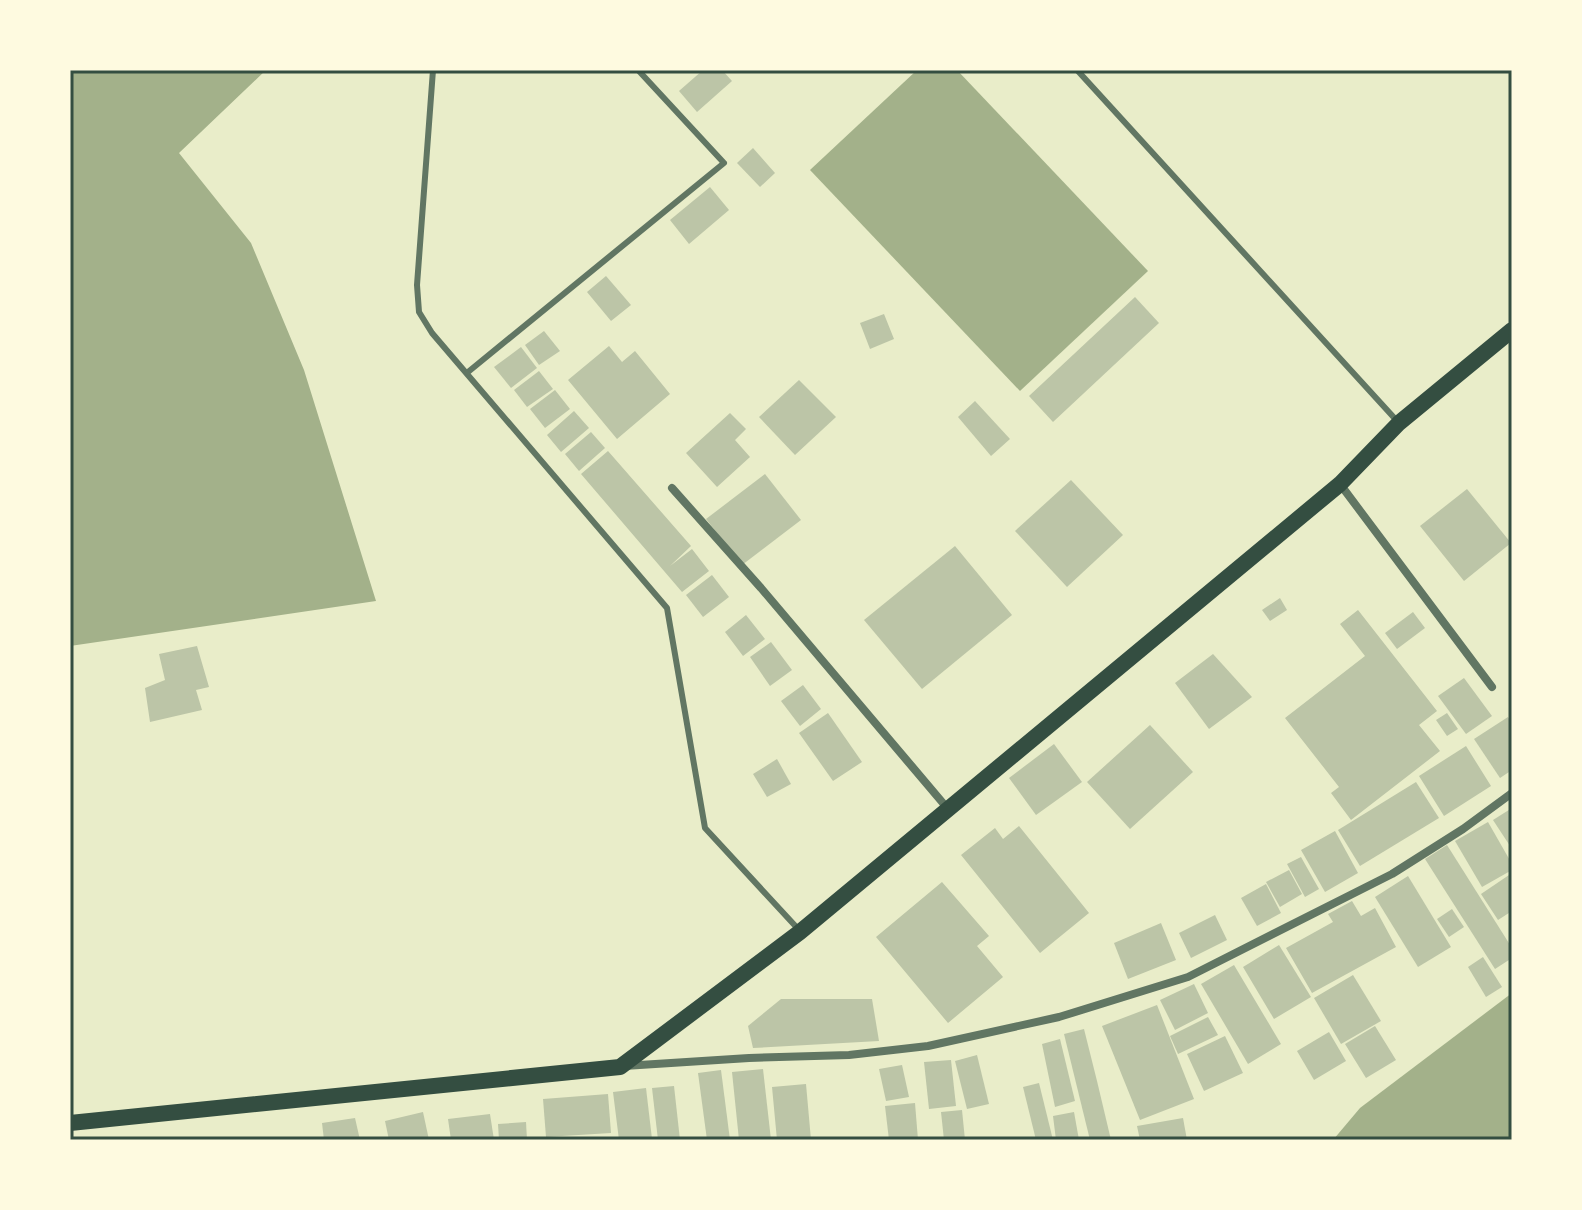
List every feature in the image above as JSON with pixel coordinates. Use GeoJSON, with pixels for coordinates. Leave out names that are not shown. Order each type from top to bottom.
{"type":"FeatureCollection","features":[{"type":"Feature","properties":{"kind":"main road"},"geometry":{"type":"LineString","coordinates":[[70,1123],[620,1067],[800,932],[1340,484],[1399,423],[1512,330]]}},
{"type":"Feature","properties":{"kind":"street"},"geometry":{"type":"LineString","coordinates":[[1340,484],[1492,687]]}},
{"type":"Feature","properties":{"kind":"street"},"geometry":{"type":"LineString","coordinates":[[672,488],[948,809]]}},
{"type":"Feature","properties":{"kind":"street"},"geometry":{"type":"LineString","coordinates":[[620,1067],[849,1055],[928,1046],[1059,1017],[1188,977],[1274,936],[1392,874],[1463,829],[1512,793]]}},
{"type":"Feature","properties":{"kind":"lane"},"geometry":{"type":"LineString","coordinates":[[433,70],[417,285],[419,312],[432,333],[667,608],[705,828],[800,932]]}},
{"type":"Feature","properties":{"kind":"lane"},"geometry":{"type":"LineString","coordinates":[[468,372],[724,163],[638,70]]}},
{"type":"Feature","properties":{"kind":"lane"},"geometry":{"type":"LineString","coordinates":[[1077,70],[1399,423]]}},
{"type":"Feature","properties":{"kind":"shaded area"},"geometry":{"type":"Polygon","coordinates":[[[70,70],[266,70],[179,153],[251,243],[304,370],[376,601],[70,646],[70,70]]]}},
{"type":"Feature","properties":{"kind":"shaded area"},"geometry":{"type":"Polygon","coordinates":[[[917,70],[957,70],[1148,271],[1020,391],[810,170],[917,70]]]}},
{"type":"Feature","properties":{"kind":"shaded area"},"geometry":{"type":"Polygon","coordinates":[[[1512,993],[1512,1140],[1333,1140],[1360,1108],[1512,993]]]}},
{"type":"Feature","properties":{"kind":"building"},"geometry":{"type":"Polygon","coordinates":[[[703,70],[722,70],[732,81],[697,112],[679,91],[703,70]]]}},
{"type":"Feature","properties":{"kind":"building"},"geometry":{"type":"Polygon","coordinates":[[[753,148],[775,173],[760,187],[737,163],[753,148]]]}},
{"type":"Feature","properties":{"kind":"building"},"geometry":{"type":"Polygon","coordinates":[[[710,187],[729,210],[689,244],[670,220],[710,187]]]}},
{"type":"Feature","properties":{"kind":"building"},"geometry":{"type":"Polygon","coordinates":[[[606,276],[631,305],[611,321],[587,292],[606,276]]]}},
{"type":"Feature","properties":{"kind":"building"},"geometry":{"type":"Polygon","coordinates":[[[1135,297],[1159,323],[1053,422],[1029,396],[1135,297]]]}},
{"type":"Feature","properties":{"kind":"building"},"geometry":{"type":"Polygon","coordinates":[[[884,314],[894,339],[870,349],[860,323],[884,314]]]}},
{"type":"Feature","properties":{"kind":"building"},"geometry":{"type":"Polygon","coordinates":[[[544,331],[560,351],[539,365],[525,345],[544,331]]]}},
{"type":"Feature","properties":{"kind":"building"},"geometry":{"type":"Polygon","coordinates":[[[609,346],[622,362],[635,351],[670,394],[617,439],[568,380],[609,346]]]}},
{"type":"Feature","properties":{"kind":"building"},"geometry":{"type":"Polygon","coordinates":[[[521,347],[537,368],[511,388],[494,367],[521,347]]]}},
{"type":"Feature","properties":{"kind":"building"},"geometry":{"type":"Polygon","coordinates":[[[539,371],[553,389],[527,407],[514,390],[539,371]]]}},
{"type":"Feature","properties":{"kind":"building"},"geometry":{"type":"Polygon","coordinates":[[[799,380],[836,417],[795,455],[759,417],[799,380]]]}},
{"type":"Feature","properties":{"kind":"building"},"geometry":{"type":"Polygon","coordinates":[[[555,390],[570,409],[545,428],[530,409],[555,390]]]}},
{"type":"Feature","properties":{"kind":"building"},"geometry":{"type":"Polygon","coordinates":[[[975,401],[1010,439],[991,456],[958,417],[975,401]]]}},
{"type":"Feature","properties":{"kind":"building"},"geometry":{"type":"Polygon","coordinates":[[[574,411],[589,428],[561,452],[547,435],[574,411]]]}},
{"type":"Feature","properties":{"kind":"building"},"geometry":{"type":"Polygon","coordinates":[[[730,413],[746,429],[735,440],[750,457],[717,487],[686,453],[730,413]]]}},
{"type":"Feature","properties":{"kind":"building"},"geometry":{"type":"Polygon","coordinates":[[[591,432],[605,448],[579,471],[565,454],[591,432]]]}},
{"type":"Feature","properties":{"kind":"building"},"geometry":{"type":"Polygon","coordinates":[[[608,451],[691,546],[670,566],[692,549],[709,571],[682,592],[581,474],[608,451]]]}},
{"type":"Feature","properties":{"kind":"building"},"geometry":{"type":"Polygon","coordinates":[[[765,474],[801,520],[742,565],[706,519],[765,474]]]}},
{"type":"Feature","properties":{"kind":"building"},"geometry":{"type":"Polygon","coordinates":[[[1071,480],[1123,535],[1067,587],[1015,531],[1071,480]]]}},
{"type":"Feature","properties":{"kind":"building"},"geometry":{"type":"Polygon","coordinates":[[[1467,489],[1511,543],[1464,581],[1420,526],[1467,489]]]}},
{"type":"Feature","properties":{"kind":"building"},"geometry":{"type":"Polygon","coordinates":[[[955,546],[1012,615],[922,689],[864,620],[955,546]]]}},
{"type":"Feature","properties":{"kind":"building"},"geometry":{"type":"Polygon","coordinates":[[[712,575],[729,597],[703,617],[686,595],[712,575]]]}},
{"type":"Feature","properties":{"kind":"building"},"geometry":{"type":"Polygon","coordinates":[[[1280,598],[1287,610],[1270,621],[1262,610],[1280,598]]]}},
{"type":"Feature","properties":{"kind":"building"},"geometry":{"type":"Polygon","coordinates":[[[1358,610],[1437,711],[1419,725],[1440,751],[1351,820],[1331,793],[1339,787],[1285,718],[1365,656],[1340,624],[1358,610]]]}},
{"type":"Feature","properties":{"kind":"building"},"geometry":{"type":"Polygon","coordinates":[[[1413,612],[1425,628],[1397,649],[1385,633],[1413,612]]]}},
{"type":"Feature","properties":{"kind":"building"},"geometry":{"type":"Polygon","coordinates":[[[746,615],[765,639],[743,656],[725,632],[746,615]]]}},
{"type":"Feature","properties":{"kind":"building"},"geometry":{"type":"Polygon","coordinates":[[[771,642],[792,670],[770,686],[750,657],[771,642]]]}},
{"type":"Feature","properties":{"kind":"building"},"geometry":{"type":"Polygon","coordinates":[[[197,646],[209,687],[196,690],[202,710],[150,722],[145,688],[165,680],[159,654],[197,646]]]}},
{"type":"Feature","properties":{"kind":"building"},"geometry":{"type":"Polygon","coordinates":[[[1213,654],[1252,697],[1209,729],[1175,683],[1213,654]]]}},
{"type":"Feature","properties":{"kind":"building"},"geometry":{"type":"Polygon","coordinates":[[[1464,678],[1492,716],[1466,734],[1438,696],[1464,678]]]}},
{"type":"Feature","properties":{"kind":"building"},"geometry":{"type":"Polygon","coordinates":[[[803,685],[821,709],[800,726],[781,701],[803,685]]]}},
{"type":"Feature","properties":{"kind":"building"},"geometry":{"type":"Polygon","coordinates":[[[828,713],[862,762],[833,781],[799,733],[828,713]]]}},
{"type":"Feature","properties":{"kind":"building"},"geometry":{"type":"Polygon","coordinates":[[[1447,713],[1458,729],[1447,736],[1436,720],[1447,713]]]}},
{"type":"Feature","properties":{"kind":"building"},"geometry":{"type":"Polygon","coordinates":[[[1508,717],[1512,724],[1512,770],[1500,778],[1474,739],[1508,717]]]}},
{"type":"Feature","properties":{"kind":"building"},"geometry":{"type":"Polygon","coordinates":[[[1150,725],[1193,772],[1130,829],[1087,782],[1150,725]]]}},
{"type":"Feature","properties":{"kind":"building"},"geometry":{"type":"Polygon","coordinates":[[[1054,744],[1082,782],[1036,815],[1009,778],[1054,744]]]}},
{"type":"Feature","properties":{"kind":"building"},"geometry":{"type":"Polygon","coordinates":[[[1466,746],[1491,786],[1444,816],[1419,776],[1466,746]]]}},
{"type":"Feature","properties":{"kind":"building"},"geometry":{"type":"Polygon","coordinates":[[[777,759],[791,784],[767,797],[753,774],[777,759]]]}},
{"type":"Feature","properties":{"kind":"building"},"geometry":{"type":"Polygon","coordinates":[[[1416,782],[1439,818],[1360,866],[1338,830],[1416,782]]]}},
{"type":"Feature","properties":{"kind":"building"},"geometry":{"type":"Polygon","coordinates":[[[1512,808],[1512,849],[1493,820],[1512,808]]]}},
{"type":"Feature","properties":{"kind":"building"},"geometry":{"type":"Polygon","coordinates":[[[1488,822],[1512,864],[1512,870],[1482,887],[1455,841],[1488,822]]]}},
{"type":"Feature","properties":{"kind":"building"},"geometry":{"type":"Polygon","coordinates":[[[1019,826],[1089,913],[1040,953],[961,855],[995,828],[1003,839],[1019,826]]]}},
{"type":"Feature","properties":{"kind":"building"},"geometry":{"type":"Polygon","coordinates":[[[1335,831],[1358,873],[1325,892],[1301,850],[1335,831]]]}},
{"type":"Feature","properties":{"kind":"building"},"geometry":{"type":"Polygon","coordinates":[[[1447,845],[1512,948],[1512,958],[1495,969],[1425,859],[1447,845]]]}},
{"type":"Feature","properties":{"kind":"building"},"geometry":{"type":"Polygon","coordinates":[[[1301,857],[1319,889],[1305,897],[1287,864],[1301,857]]]}},
{"type":"Feature","properties":{"kind":"building"},"geometry":{"type":"Polygon","coordinates":[[[1289,870],[1302,894],[1280,907],[1266,882],[1289,870]]]}},
{"type":"Feature","properties":{"kind":"building"},"geometry":{"type":"Polygon","coordinates":[[[1512,873],[1512,911],[1498,920],[1481,894],[1512,873]]]}},
{"type":"Feature","properties":{"kind":"building"},"geometry":{"type":"Polygon","coordinates":[[[1408,876],[1451,947],[1418,967],[1375,897],[1408,876]]]}},
{"type":"Feature","properties":{"kind":"building"},"geometry":{"type":"Polygon","coordinates":[[[942,882],[989,936],[977,946],[1003,977],[948,1023],[876,937],[942,882]]]}},
{"type":"Feature","properties":{"kind":"building"},"geometry":{"type":"Polygon","coordinates":[[[1266,884],[1281,913],[1257,926],[1241,898],[1266,884]]]}},
{"type":"Feature","properties":{"kind":"building"},"geometry":{"type":"Polygon","coordinates":[[[1352,901],[1361,916],[1375,908],[1396,947],[1312,993],[1286,948],[1333,922],[1328,914],[1352,901]]]}},
{"type":"Feature","properties":{"kind":"building"},"geometry":{"type":"Polygon","coordinates":[[[1452,909],[1464,927],[1449,937],[1437,919],[1452,909]]]}},
{"type":"Feature","properties":{"kind":"building"},"geometry":{"type":"Polygon","coordinates":[[[1215,915],[1227,940],[1191,958],[1179,933],[1215,915]]]}},
{"type":"Feature","properties":{"kind":"building"},"geometry":{"type":"Polygon","coordinates":[[[1161,923],[1176,960],[1128,979],[1114,943],[1161,923]]]}},
{"type":"Feature","properties":{"kind":"building"},"geometry":{"type":"Polygon","coordinates":[[[1279,945],[1311,997],[1274,1019],[1243,967],[1279,945]]]}},
{"type":"Feature","properties":{"kind":"building"},"geometry":{"type":"Polygon","coordinates":[[[1483,957],[1502,987],[1486,997],[1468,967],[1483,957]]]}},
{"type":"Feature","properties":{"kind":"building"},"geometry":{"type":"Polygon","coordinates":[[[1234,965],[1281,1044],[1248,1064],[1201,984],[1234,965]]]}},
{"type":"Feature","properties":{"kind":"building"},"geometry":{"type":"Polygon","coordinates":[[[1353,975],[1381,1021],[1341,1044],[1314,998],[1353,975]]]}},
{"type":"Feature","properties":{"kind":"building"},"geometry":{"type":"Polygon","coordinates":[[[1194,984],[1208,1013],[1175,1030],[1160,1000],[1194,984]]]}},
{"type":"Feature","properties":{"kind":"building"},"geometry":{"type":"Polygon","coordinates":[[[781,999],[872,999],[879,1041],[753,1048],[748,1026],[781,999]]]}},
{"type":"Feature","properties":{"kind":"building"},"geometry":{"type":"Polygon","coordinates":[[[1157,1005],[1194,1099],[1140,1120],[1102,1026],[1157,1005]]]}},
{"type":"Feature","properties":{"kind":"building"},"geometry":{"type":"Polygon","coordinates":[[[1208,1017],[1218,1035],[1178,1054],[1170,1036],[1208,1017]]]}},
{"type":"Feature","properties":{"kind":"building"},"geometry":{"type":"Polygon","coordinates":[[[1375,1026],[1396,1060],[1366,1078],[1345,1044],[1375,1026]]]}},
{"type":"Feature","properties":{"kind":"building"},"geometry":{"type":"Polygon","coordinates":[[[1084,1029],[1111,1140],[1090,1140],[1064,1034],[1084,1029]]]}},
{"type":"Feature","properties":{"kind":"building"},"geometry":{"type":"Polygon","coordinates":[[[1329,1032],[1346,1061],[1314,1080],[1297,1051],[1329,1032]]]}},
{"type":"Feature","properties":{"kind":"building"},"geometry":{"type":"Polygon","coordinates":[[[1225,1036],[1243,1073],[1204,1091],[1187,1054],[1225,1036]]]}},
{"type":"Feature","properties":{"kind":"building"},"geometry":{"type":"Polygon","coordinates":[[[1060,1039],[1075,1101],[1055,1107],[1042,1044],[1060,1039]]]}},
{"type":"Feature","properties":{"kind":"building"},"geometry":{"type":"Polygon","coordinates":[[[977,1055],[989,1104],[967,1109],[955,1061],[977,1055]]]}},
{"type":"Feature","properties":{"kind":"building"},"geometry":{"type":"Polygon","coordinates":[[[951,1060],[956,1106],[929,1109],[924,1062],[951,1060]]]}},
{"type":"Feature","properties":{"kind":"building"},"geometry":{"type":"Polygon","coordinates":[[[902,1065],[909,1097],[886,1101],[879,1069],[902,1065]]]}},
{"type":"Feature","properties":{"kind":"building"},"geometry":{"type":"Polygon","coordinates":[[[763,1069],[771,1140],[739,1140],[732,1072],[763,1069]]]}},
{"type":"Feature","properties":{"kind":"building"},"geometry":{"type":"Polygon","coordinates":[[[721,1070],[730,1140],[707,1140],[698,1073],[721,1070]]]}},
{"type":"Feature","properties":{"kind":"building"},"geometry":{"type":"Polygon","coordinates":[[[1039,1083],[1053,1140],[1036,1140],[1023,1087],[1039,1083]]]}},
{"type":"Feature","properties":{"kind":"building"},"geometry":{"type":"Polygon","coordinates":[[[806,1084],[811,1140],[777,1140],[772,1087],[806,1084]]]}},
{"type":"Feature","properties":{"kind":"building"},"geometry":{"type":"Polygon","coordinates":[[[674,1086],[680,1140],[658,1140],[652,1088],[674,1086]]]}},
{"type":"Feature","properties":{"kind":"building"},"geometry":{"type":"Polygon","coordinates":[[[646,1088],[652,1139],[619,1140],[613,1092],[646,1088]]]}},
{"type":"Feature","properties":{"kind":"building"},"geometry":{"type":"Polygon","coordinates":[[[608,1094],[611,1133],[546,1137],[543,1099],[608,1094]]]}},
{"type":"Feature","properties":{"kind":"building"},"geometry":{"type":"Polygon","coordinates":[[[915,1103],[918,1140],[889,1140],[885,1106],[915,1103]]]}},
{"type":"Feature","properties":{"kind":"building"},"geometry":{"type":"Polygon","coordinates":[[[962,1110],[965,1140],[944,1140],[941,1112],[962,1110]]]}},
{"type":"Feature","properties":{"kind":"building"},"geometry":{"type":"Polygon","coordinates":[[[423,1112],[429,1140],[389,1140],[385,1121],[423,1112]]]}},
{"type":"Feature","properties":{"kind":"building"},"geometry":{"type":"Polygon","coordinates":[[[1074,1112],[1079,1140],[1056,1140],[1053,1116],[1074,1112]]]}},
{"type":"Feature","properties":{"kind":"building"},"geometry":{"type":"Polygon","coordinates":[[[490,1114],[494,1140],[451,1140],[448,1119],[490,1114]]]}},
{"type":"Feature","properties":{"kind":"building"},"geometry":{"type":"Polygon","coordinates":[[[355,1118],[360,1140],[324,1140],[322,1123],[355,1118]]]}},
{"type":"Feature","properties":{"kind":"building"},"geometry":{"type":"Polygon","coordinates":[[[1183,1118],[1187,1140],[1140,1140],[1137,1126],[1183,1118]]]}},
{"type":"Feature","properties":{"kind":"building"},"geometry":{"type":"Polygon","coordinates":[[[526,1122],[527,1140],[499,1140],[498,1124],[526,1122]]]}}]}
